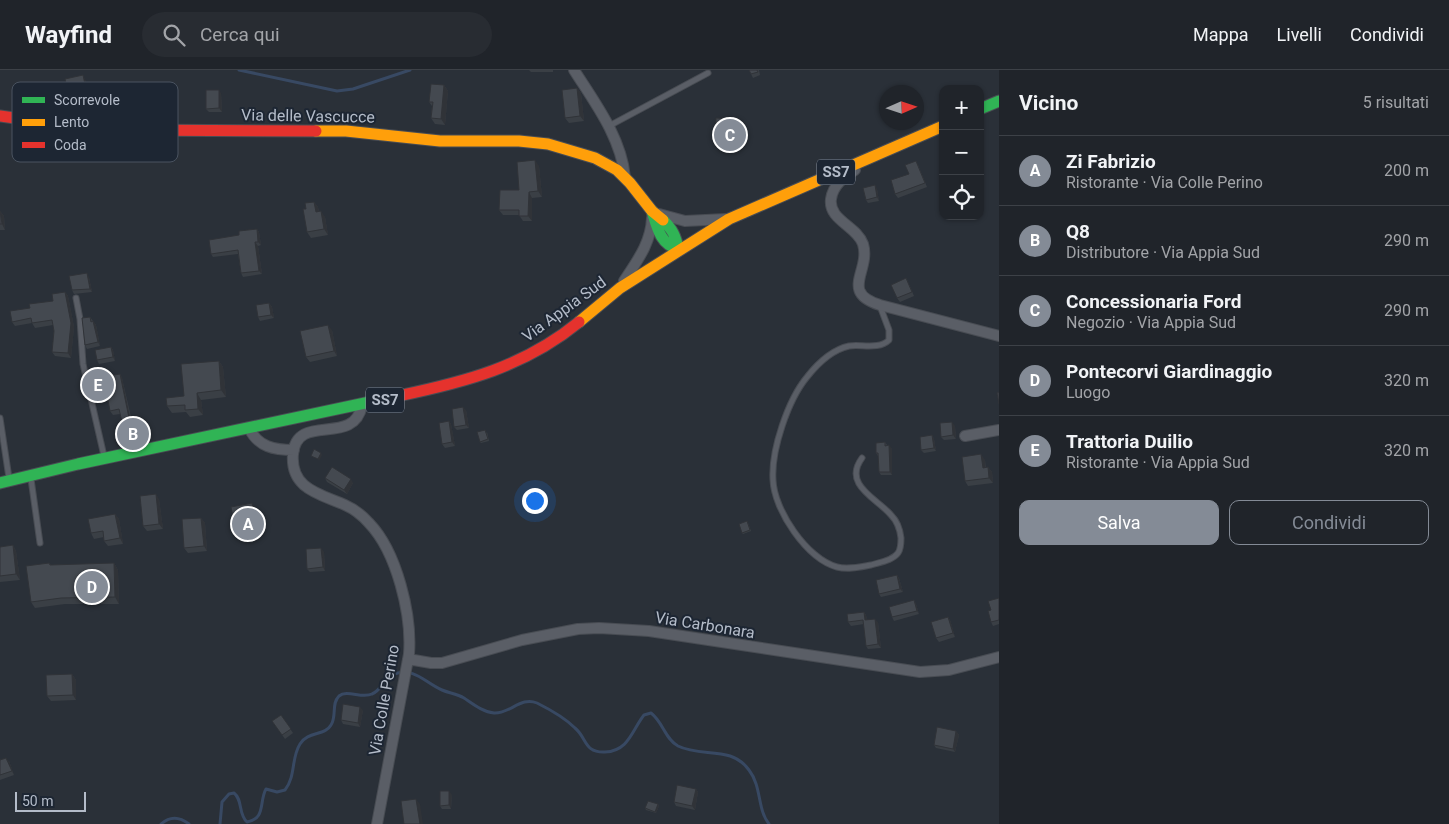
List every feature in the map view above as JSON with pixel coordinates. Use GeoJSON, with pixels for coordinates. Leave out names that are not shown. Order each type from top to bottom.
{"type":"FeatureCollection","features":[{"type":"Feature","properties":{"kind":"main road"},"geometry":{"type":"LineString","coordinates":[[984,107],[999,101]]}},
{"type":"Feature","properties":{"kind":"main road","name":"Via Appia Sud"},"geometry":{"type":"LineString","coordinates":[[5,482],[458,383],[508,366],[528,356],[565,332],[620,288],[678,249],[729,219],[939,128]]}},
{"type":"Feature","properties":{"kind":"main road","name":"Via delle Vascucce"},"geometry":{"type":"LineString","coordinates":[[178,130],[339,131],[445,141],[534,142],[564,148],[609,164],[625,177],[652,211],[673,231],[678,249]]}},
{"type":"Feature","properties":{"kind":"street"},"geometry":{"type":"LineString","coordinates":[[574,70],[609,126],[622,158],[625,177]]}},
{"type":"Feature","properties":{"kind":"street"},"geometry":{"type":"LineString","coordinates":[[880,152],[838,184],[833,192],[830,204],[835,214],[862,241],[864,254],[859,280],[860,292],[869,302],[999,336]]}},
{"type":"Feature","properties":{"kind":"street"},"geometry":{"type":"LineString","coordinates":[[620,288],[646,246],[651,229],[652,211],[680,220],[729,219]]}},
{"type":"Feature","properties":{"kind":"street"},"geometry":{"type":"LineString","coordinates":[[249,428],[255,440],[265,446],[275,449],[294,450],[300,438],[310,431],[343,428],[353,423],[359,416],[362,405]]}},
{"type":"Feature","properties":{"kind":"street"},"geometry":{"type":"LineString","coordinates":[[965,436],[999,430]]}},
{"type":"Feature","properties":{"kind":"street","name":"Via Colle Perino"},"geometry":{"type":"LineString","coordinates":[[294,450],[294,469],[310,491],[345,505],[371,524],[382,539],[392,561],[402,595],[409,636],[408,661],[377,824]]}},
{"type":"Feature","properties":{"kind":"street","name":"Via Carbonara"},"geometry":{"type":"LineString","coordinates":[[408,661],[446,662],[515,641],[572,630],[594,628],[649,631],[920,672],[949,670],[999,657]]}},
{"type":"Feature","properties":{"kind":"lane"},"geometry":{"type":"LineString","coordinates":[[609,126],[708,73]]}},
{"type":"Feature","properties":{"kind":"lane"},"geometry":{"type":"LineString","coordinates":[[76,298],[85,371],[104,459]]}},
{"type":"Feature","properties":{"kind":"lane"},"geometry":{"type":"LineString","coordinates":[[862,458],[857,473],[862,488],[869,497],[892,516],[899,528],[901,545],[896,555],[886,561],[860,567],[836,567],[818,557],[785,518],[774,492],[773,464],[793,400],[803,382],[814,369],[832,353],[842,348],[880,345],[889,340],[890,330],[880,305]]}},
{"type":"Feature","properties":{"kind":"lane"},"geometry":{"type":"LineString","coordinates":[[0,418],[5,482]]}},
{"type":"Feature","properties":{"kind":"lane"},"geometry":{"type":"LineString","coordinates":[[31,476],[40,543]]}},
{"type":"Feature","properties":{"kind":"building"},"geometry":{"type":"Polygon","coordinates":[[[749,70],[757,70],[758,72],[751,74],[749,70]]]}},
{"type":"Feature","properties":{"kind":"building"},"geometry":{"type":"Polygon","coordinates":[[[83,75],[84,82],[66,82],[65,79],[83,75]]]}},
{"type":"Feature","properties":{"kind":"building"},"geometry":{"type":"Polygon","coordinates":[[[431,84],[444,85],[441,119],[431,118],[433,102],[429,102],[431,84]]]}},
{"type":"Feature","properties":{"kind":"building"},"geometry":{"type":"Polygon","coordinates":[[[577,88],[580,116],[565,118],[562,90],[577,88]]]}},
{"type":"Feature","properties":{"kind":"building"},"geometry":{"type":"Polygon","coordinates":[[[206,90],[219,90],[219,108],[206,109],[206,90]]]}},
{"type":"Feature","properties":{"kind":"building"},"geometry":{"type":"Polygon","coordinates":[[[716,118],[739,119],[737,141],[715,140],[716,118]]]}},
{"type":"Feature","properties":{"kind":"building"},"geometry":{"type":"Polygon","coordinates":[[[535,160],[538,191],[529,192],[528,216],[519,216],[519,210],[499,210],[500,190],[519,190],[517,162],[535,160]]]}},
{"type":"Feature","properties":{"kind":"building"},"geometry":{"type":"Polygon","coordinates":[[[916,161],[925,183],[895,194],[891,180],[909,174],[905,165],[916,161]]]}},
{"type":"Feature","properties":{"kind":"building"},"geometry":{"type":"Polygon","coordinates":[[[875,185],[877,197],[866,200],[863,188],[875,185]]]}},
{"type":"Feature","properties":{"kind":"building"},"geometry":{"type":"Polygon","coordinates":[[[314,202],[316,212],[321,211],[324,229],[307,232],[303,209],[306,209],[305,203],[314,202]]]}},
{"type":"Feature","properties":{"kind":"building"},"geometry":{"type":"Polygon","coordinates":[[[257,229],[258,242],[255,242],[259,271],[241,273],[238,250],[211,254],[209,240],[239,235],[239,231],[257,229]]]}},
{"type":"Feature","properties":{"kind":"building"},"geometry":{"type":"Polygon","coordinates":[[[87,273],[90,289],[72,290],[69,276],[87,273]]]}},
{"type":"Feature","properties":{"kind":"building"},"geometry":{"type":"Polygon","coordinates":[[[906,278],[912,292],[897,298],[891,285],[906,278]]]}},
{"type":"Feature","properties":{"kind":"building"},"geometry":{"type":"Polygon","coordinates":[[[65,292],[71,323],[68,353],[52,352],[54,331],[52,320],[32,323],[31,318],[12,322],[10,311],[30,308],[29,304],[53,301],[52,294],[65,292]]]}},
{"type":"Feature","properties":{"kind":"building"},"geometry":{"type":"Polygon","coordinates":[[[269,303],[271,315],[258,317],[256,305],[269,303]]]}},
{"type":"Feature","properties":{"kind":"building"},"geometry":{"type":"Polygon","coordinates":[[[90,317],[91,322],[93,321],[98,342],[85,345],[82,318],[90,317]]]}},
{"type":"Feature","properties":{"kind":"building"},"geometry":{"type":"Polygon","coordinates":[[[328,325],[334,351],[306,357],[300,331],[328,325]]]}},
{"type":"Feature","properties":{"kind":"building"},"geometry":{"type":"Polygon","coordinates":[[[111,347],[113,357],[97,360],[95,350],[111,347]]]}},
{"type":"Feature","properties":{"kind":"building"},"geometry":{"type":"Polygon","coordinates":[[[219,361],[221,390],[197,393],[198,409],[185,410],[185,405],[167,406],[166,398],[184,396],[181,364],[219,361]]]}},
{"type":"Feature","properties":{"kind":"building"},"geometry":{"type":"Polygon","coordinates":[[[101,369],[103,377],[120,374],[129,418],[133,417],[138,437],[126,439],[119,409],[110,411],[106,390],[92,393],[87,371],[101,369]]]}},
{"type":"Feature","properties":{"kind":"building"},"geometry":{"type":"Polygon","coordinates":[[[463,407],[466,425],[454,427],[452,409],[463,407]]]}},
{"type":"Feature","properties":{"kind":"building"},"geometry":{"type":"Polygon","coordinates":[[[449,421],[452,442],[442,444],[439,423],[449,421]]]}},
{"type":"Feature","properties":{"kind":"building"},"geometry":{"type":"Polygon","coordinates":[[[952,422],[953,435],[941,437],[940,423],[952,422]]]}},
{"type":"Feature","properties":{"kind":"building"},"geometry":{"type":"Polygon","coordinates":[[[485,430],[488,439],[480,442],[477,432],[485,430]]]}},
{"type":"Feature","properties":{"kind":"building"},"geometry":{"type":"Polygon","coordinates":[[[932,435],[934,448],[921,450],[920,437],[932,435]]]}},
{"type":"Feature","properties":{"kind":"building"},"geometry":{"type":"Polygon","coordinates":[[[885,442],[885,446],[889,445],[890,472],[879,472],[876,443],[885,442]]]}},
{"type":"Feature","properties":{"kind":"building"},"geometry":{"type":"Polygon","coordinates":[[[314,449],[321,453],[318,459],[311,456],[314,449]]]}},
{"type":"Feature","properties":{"kind":"building"},"geometry":{"type":"Polygon","coordinates":[[[981,454],[983,468],[988,467],[989,478],[965,481],[962,457],[981,454]]]}},
{"type":"Feature","properties":{"kind":"building"},"geometry":{"type":"Polygon","coordinates":[[[332,467],[351,479],[344,490],[325,478],[332,467]]]}},
{"type":"Feature","properties":{"kind":"building"},"geometry":{"type":"Polygon","coordinates":[[[156,494],[159,524],[143,526],[140,496],[156,494]]]}},
{"type":"Feature","properties":{"kind":"building"},"geometry":{"type":"Polygon","coordinates":[[[252,503],[257,531],[236,535],[231,507],[252,503]]]}},
{"type":"Feature","properties":{"kind":"building"},"geometry":{"type":"Polygon","coordinates":[[[115,514],[120,538],[104,541],[103,531],[91,533],[88,519],[115,514]]]}},
{"type":"Feature","properties":{"kind":"building"},"geometry":{"type":"Polygon","coordinates":[[[201,518],[204,546],[184,548],[182,519],[201,518]]]}},
{"type":"Feature","properties":{"kind":"building"},"geometry":{"type":"Polygon","coordinates":[[[747,521],[750,530],[742,533],[739,524],[747,521]]]}},
{"type":"Feature","properties":{"kind":"building"},"geometry":{"type":"Polygon","coordinates":[[[13,545],[16,574],[0,576],[0,547],[13,545]]]}},
{"type":"Feature","properties":{"kind":"building"},"geometry":{"type":"Polygon","coordinates":[[[321,548],[323,567],[307,569],[306,549],[321,548]]]}},
{"type":"Feature","properties":{"kind":"building"},"geometry":{"type":"Polygon","coordinates":[[[49,563],[50,565],[114,563],[115,597],[61,598],[31,602],[26,566],[49,563]]]}},
{"type":"Feature","properties":{"kind":"building"},"geometry":{"type":"Polygon","coordinates":[[[897,575],[900,589],[879,594],[876,580],[897,575]]]}},
{"type":"Feature","properties":{"kind":"building"},"geometry":{"type":"Polygon","coordinates":[[[999,598],[999,620],[991,622],[988,611],[991,610],[988,601],[999,598]]]}},
{"type":"Feature","properties":{"kind":"building"},"geometry":{"type":"Polygon","coordinates":[[[914,600],[917,611],[892,617],[889,607],[914,600]]]}},
{"type":"Feature","properties":{"kind":"building"},"geometry":{"type":"Polygon","coordinates":[[[864,612],[865,620],[875,619],[878,644],[866,646],[863,620],[848,622],[847,614],[864,612]]]}},
{"type":"Feature","properties":{"kind":"building"},"geometry":{"type":"Polygon","coordinates":[[[948,617],[953,633],[936,638],[931,622],[948,617]]]}},
{"type":"Feature","properties":{"kind":"building"},"geometry":{"type":"Polygon","coordinates":[[[72,674],[73,695],[47,696],[46,675],[72,674]]]}},
{"type":"Feature","properties":{"kind":"building"},"geometry":{"type":"Polygon","coordinates":[[[343,704],[360,707],[358,723],[341,720],[343,704]]]}},
{"type":"Feature","properties":{"kind":"building"},"geometry":{"type":"Polygon","coordinates":[[[281,715],[291,729],[282,735],[272,721],[281,715]]]}},
{"type":"Feature","properties":{"kind":"building"},"geometry":{"type":"Polygon","coordinates":[[[937,727],[956,731],[953,749],[934,745],[937,727]]]}},
{"type":"Feature","properties":{"kind":"building"},"geometry":{"type":"Polygon","coordinates":[[[6,758],[12,771],[0,775],[0,760],[6,758]]]}},
{"type":"Feature","properties":{"kind":"building"},"geometry":{"type":"Polygon","coordinates":[[[677,785],[696,789],[692,806],[674,802],[677,785]]]}},
{"type":"Feature","properties":{"kind":"building"},"geometry":{"type":"Polygon","coordinates":[[[440,791],[449,791],[449,805],[440,806],[440,791]]]}},
{"type":"Feature","properties":{"kind":"building"},"geometry":{"type":"Polygon","coordinates":[[[416,799],[420,824],[404,824],[401,801],[416,799]]]}},
{"type":"Feature","properties":{"kind":"building"},"geometry":{"type":"Polygon","coordinates":[[[648,801],[658,804],[655,812],[645,808],[648,801]]]}},
{"type":"Feature","properties":{"kind":"waterway"},"geometry":{"type":"LineString","coordinates":[[239,70],[337,91],[353,89],[410,70]]}},
{"type":"Feature","properties":{"kind":"waterway"},"geometry":{"type":"LineString","coordinates":[[220,824],[222,802],[229,794],[234,793],[237,796],[242,815],[247,822],[253,820],[260,813],[266,789],[277,792],[285,790],[291,779],[297,749],[307,737],[325,731],[331,725],[334,718],[335,703],[339,696],[346,693],[372,694],[388,678],[401,672],[414,674],[436,687],[494,713],[500,713],[521,703],[531,701],[537,703],[567,721],[579,732],[589,747],[598,752],[613,751],[620,748],[629,739],[644,715],[651,713],[670,739],[678,746],[734,757],[742,762],[753,777],[765,818],[769,824]]}},
{"type":"Feature","properties":{"kind":"waterway"},"geometry":{"type":"LineString","coordinates":[[161,824],[175,818],[189,824]]}},
{"type":"Feature","properties":{"kind":"traffic: fast"},"geometry":{"type":"LineString","coordinates":[[984,107],[999,101]]}},
{"type":"Feature","properties":{"kind":"traffic: fast"},"geometry":{"type":"LineString","coordinates":[[652,211],[663,239],[672,247],[678,249],[673,233],[663,220]]}},
{"type":"Feature","properties":{"kind":"traffic: fast"},"geometry":{"type":"LineString","coordinates":[[0,483],[78,464],[398,396]]}},
{"type":"Feature","properties":{"kind":"traffic: slow"},"geometry":{"type":"LineString","coordinates":[[579,322],[620,288],[729,219],[939,128]]}},
{"type":"Feature","properties":{"kind":"traffic: slow"},"geometry":{"type":"LineString","coordinates":[[316,131],[346,131],[440,141],[519,141],[548,144],[595,158],[617,170],[652,211],[663,220]]}},
{"type":"Feature","properties":{"kind":"traffic: jam"},"geometry":{"type":"LineString","coordinates":[[0,116],[12,118]]}},
{"type":"Feature","properties":{"kind":"traffic: jam"},"geometry":{"type":"LineString","coordinates":[[178,130],[316,131]]}},
{"type":"Feature","properties":{"kind":"traffic: jam"},"geometry":{"type":"LineString","coordinates":[[398,396],[447,385],[493,371],[537,351],[579,322]]}},
{"type":"Feature","properties":{"kind":"place","name":"Concessionaria Ford"},"geometry":{"type":"Point","coordinates":[730,135]}},
{"type":"Feature","properties":{"kind":"place","name":"Trattoria Duilio"},"geometry":{"type":"Point","coordinates":[98,385]}},
{"type":"Feature","properties":{"kind":"place","name":"Q8"},"geometry":{"type":"Point","coordinates":[133,434]}},
{"type":"Feature","properties":{"kind":"place","name":"Zi Fabrizio"},"geometry":{"type":"Point","coordinates":[248,524]}},
{"type":"Feature","properties":{"kind":"place","name":"Pontecorvi Giardinaggio"},"geometry":{"type":"Point","coordinates":[92,587]}}]}
